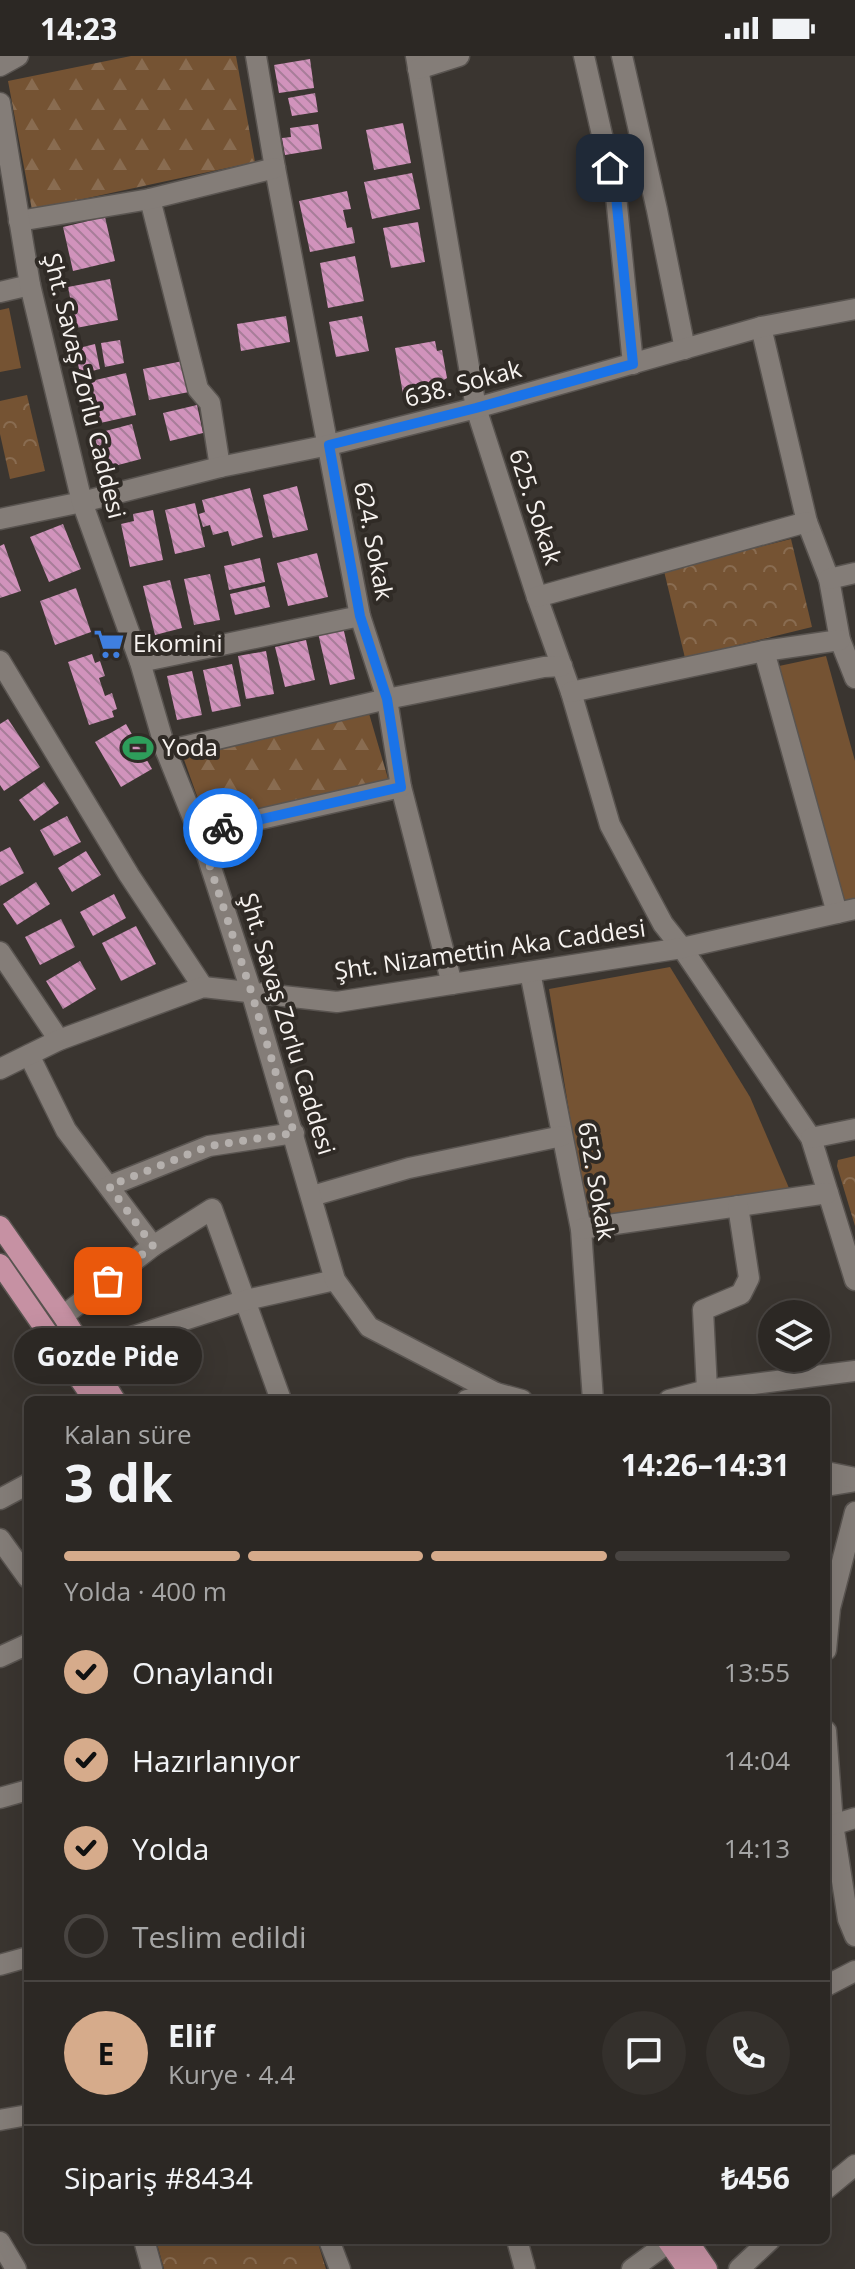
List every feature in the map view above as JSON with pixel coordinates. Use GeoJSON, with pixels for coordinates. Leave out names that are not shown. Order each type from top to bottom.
{"type":"FeatureCollection","features":[{"type":"Feature","properties":{"kind":"main road"},"geometry":{"type":"LineString","coordinates":[[0,1226],[63,1316],[112,1396]]}},
{"type":"Feature","properties":{"kind":"main road"},"geometry":{"type":"LineString","coordinates":[[0,1264],[91,1396]]}},
{"type":"Feature","properties":{"kind":"main road"},"geometry":{"type":"LineString","coordinates":[[675,2244],[687,2269]]}},
{"type":"Feature","properties":{"kind":"main road"},"geometry":{"type":"LineString","coordinates":[[678,2244],[707,2269]]}},
{"type":"Feature","properties":{"kind":"street"},"geometry":{"type":"LineString","coordinates":[[0,66],[18,56]]}},
{"type":"Feature","properties":{"kind":"street","name":"624. Sokak"},"geometry":{"type":"LineString","coordinates":[[256,56],[360,616],[387,699],[401,787],[452,984]]}},
{"type":"Feature","properties":{"kind":"street"},"geometry":{"type":"LineString","coordinates":[[417,62],[459,56]]}},
{"type":"Feature","properties":{"kind":"street"},"geometry":{"type":"LineString","coordinates":[[584,56],[616,196],[633,364]]}},
{"type":"Feature","properties":{"kind":"street"},"geometry":{"type":"LineString","coordinates":[[622,56],[685,349]]}},
{"type":"Feature","properties":{"kind":"street","name":"625. Sokak"},"geometry":{"type":"LineString","coordinates":[[417,62],[476,408],[571,692],[610,825],[663,924],[811,1138],[855,1280]]}},
{"type":"Feature","properties":{"kind":"street","name":"Şht. Savaş Zorlu Caddesi"},"geometry":{"type":"LineString","coordinates":[[0,103],[5,157],[30,285],[82,502],[140,662],[166,751],[199,833],[251,991],[335,1280],[369,1327],[507,1396]]}},
{"type":"Feature","properties":{"kind":"street"},"geometry":{"type":"LineString","coordinates":[[19,221],[150,199],[275,168]]}},
{"type":"Feature","properties":{"kind":"street"},"geometry":{"type":"LineString","coordinates":[[150,199],[198,389],[210,403],[220,467]]}},
{"type":"Feature","properties":{"kind":"street"},"geometry":{"type":"LineString","coordinates":[[0,292],[30,285]]}},
{"type":"Feature","properties":{"kind":"street","name":"638. Sokak"},"geometry":{"type":"LineString","coordinates":[[0,519],[220,467],[329,445],[476,408],[761,327],[855,309]]}},
{"type":"Feature","properties":{"kind":"street"},"geometry":{"type":"LineString","coordinates":[[761,327],[807,522],[829,579],[840,640],[855,678]]}},
{"type":"Feature","properties":{"kind":"street"},"geometry":{"type":"LineString","coordinates":[[537,597],[807,522]]}},
{"type":"Feature","properties":{"kind":"street"},"geometry":{"type":"LineString","coordinates":[[829,579],[855,573]]}},
{"type":"Feature","properties":{"kind":"street"},"geometry":{"type":"LineString","coordinates":[[140,662],[360,616]]}},
{"type":"Feature","properties":{"kind":"street"},"geometry":{"type":"LineString","coordinates":[[571,692],[764,651],[840,640]]}},
{"type":"Feature","properties":{"kind":"street"},"geometry":{"type":"LineString","coordinates":[[764,651],[846,911]]}},
{"type":"Feature","properties":{"kind":"street"},"geometry":{"type":"LineString","coordinates":[[0,661],[129,875],[203,987]]}},
{"type":"Feature","properties":{"kind":"street"},"geometry":{"type":"LineString","coordinates":[[166,751],[387,699],[562,666]]}},
{"type":"Feature","properties":{"kind":"street"},"geometry":{"type":"LineString","coordinates":[[199,833],[401,787]]}},
{"type":"Feature","properties":{"kind":"street","name":"Şht. Nizamettin Aka Caddesi"},"geometry":{"type":"LineString","coordinates":[[0,1069],[59,1040],[203,987],[337,1002],[682,948],[846,911]]}},
{"type":"Feature","properties":{"kind":"street"},"geometry":{"type":"LineString","coordinates":[[0,952],[59,1040]]}},
{"type":"Feature","properties":{"kind":"street","name":"652. Sokak"},"geometry":{"type":"LineString","coordinates":[[530,972],[581,1229],[593,1396]]}},
{"type":"Feature","properties":{"kind":"street"},"geometry":{"type":"LineString","coordinates":[[29,1055],[66,1130],[153,1246]]}},
{"type":"Feature","properties":{"kind":"street"},"geometry":{"type":"LineString","coordinates":[[811,1138],[855,1129]]}},
{"type":"Feature","properties":{"kind":"street"},"geometry":{"type":"LineString","coordinates":[[109,1186],[209,1146],[294,1133]]}},
{"type":"Feature","properties":{"kind":"street"},"geometry":{"type":"LineString","coordinates":[[312,1196],[409,1168],[562,1136]]}},
{"type":"Feature","properties":{"kind":"street"},"geometry":{"type":"LineString","coordinates":[[581,1229],[828,1193]]}},
{"type":"Feature","properties":{"kind":"street"},"geometry":{"type":"LineString","coordinates":[[738,1206],[749,1278],[741,1294],[703,1310],[706,1395],[855,1371]]}},
{"type":"Feature","properties":{"kind":"street"},"geometry":{"type":"LineString","coordinates":[[63,1316],[153,1246],[212,1209],[280,1396]]}},
{"type":"Feature","properties":{"kind":"street"},"geometry":{"type":"LineString","coordinates":[[85,1352],[246,1300],[335,1280]]}},
{"type":"Feature","properties":{"kind":"street"},"geometry":{"type":"LineString","coordinates":[[484,1396],[496,1393]]}},
{"type":"Feature","properties":{"kind":"street"},"geometry":{"type":"LineString","coordinates":[[830,1473],[855,1479]]}},
{"type":"Feature","properties":{"kind":"street"},"geometry":{"type":"LineString","coordinates":[[830,1485],[855,1479]]}},
{"type":"Feature","properties":{"kind":"street"},"geometry":{"type":"LineString","coordinates":[[0,1499],[24,1486]]}},
{"type":"Feature","properties":{"kind":"street"},"geometry":{"type":"LineString","coordinates":[[830,1608],[855,1512]]}},
{"type":"Feature","properties":{"kind":"street"},"geometry":{"type":"LineString","coordinates":[[0,1539],[24,1572]]}},
{"type":"Feature","properties":{"kind":"street"},"geometry":{"type":"LineString","coordinates":[[0,1657],[24,1646]]}},
{"type":"Feature","properties":{"kind":"street"},"geometry":{"type":"LineString","coordinates":[[0,1798],[24,1791]]}},
{"type":"Feature","properties":{"kind":"street"},"geometry":{"type":"LineString","coordinates":[[830,1825],[855,1818]]}},
{"type":"Feature","properties":{"kind":"street"},"geometry":{"type":"LineString","coordinates":[[830,1829],[853,1924]]}},
{"type":"Feature","properties":{"kind":"street"},"geometry":{"type":"LineString","coordinates":[[0,1965],[24,1958]]}},
{"type":"Feature","properties":{"kind":"street"},"geometry":{"type":"LineString","coordinates":[[830,1984],[855,1971]]}},
{"type":"Feature","properties":{"kind":"street"},"geometry":{"type":"LineString","coordinates":[[0,2120],[24,2116]]}},
{"type":"Feature","properties":{"kind":"street"},"geometry":{"type":"LineString","coordinates":[[830,2186],[855,2165]]}},
{"type":"Feature","properties":{"kind":"street"},"geometry":{"type":"LineString","coordinates":[[0,2242],[16,2269]]}},
{"type":"Feature","properties":{"kind":"street"},"geometry":{"type":"LineString","coordinates":[[145,2244],[152,2269]]}},
{"type":"Feature","properties":{"kind":"street"},"geometry":{"type":"LineString","coordinates":[[331,2244],[340,2269]]}},
{"type":"Feature","properties":{"kind":"street"},"geometry":{"type":"LineString","coordinates":[[518,2244],[525,2269]]}},
{"type":"Feature","properties":{"kind":"street"},"geometry":{"type":"LineString","coordinates":[[632,2269],[670,2244]]}},
{"type":"Feature","properties":{"kind":"street"},"geometry":{"type":"LineString","coordinates":[[739,2269],[766,2244]]}},
{"type":"Feature","properties":{"kind":"green space"},"geometry":{"type":"Polygon","coordinates":[[[131,56],[236,56],[255,162],[32,210],[8,81],[131,56]]]}},
{"type":"Feature","properties":{"kind":"green space"},"geometry":{"type":"Polygon","coordinates":[[[9,308],[21,368],[0,372],[0,310],[9,308]]]}},
{"type":"Feature","properties":{"kind":"green space"},"geometry":{"type":"Polygon","coordinates":[[[27,395],[45,471],[10,479],[0,434],[0,401],[27,395]]]}},
{"type":"Feature","properties":{"kind":"green space"},"geometry":{"type":"Polygon","coordinates":[[[791,539],[812,627],[685,658],[664,571],[791,539]]]}},
{"type":"Feature","properties":{"kind":"green space"},"geometry":{"type":"Polygon","coordinates":[[[826,656],[855,761],[855,900],[843,903],[779,666],[826,656]]]}},
{"type":"Feature","properties":{"kind":"green space"},"geometry":{"type":"Polygon","coordinates":[[[368,710],[389,782],[207,824],[182,754],[368,710]]]}},
{"type":"Feature","properties":{"kind":"green space"},"geometry":{"type":"Polygon","coordinates":[[[670,967],[750,1097],[789,1188],[587,1221],[549,989],[670,967]]]}},
{"type":"Feature","properties":{"kind":"green space"},"geometry":{"type":"Polygon","coordinates":[[[855,1156],[855,1226],[837,1166],[838,1160],[855,1156]]]}},
{"type":"Feature","properties":{"kind":"green space"},"geometry":{"type":"Polygon","coordinates":[[[157,2244],[318,2244],[326,2269],[164,2269],[157,2244]]]}},
{"type":"Feature","properties":{"kind":"building"},"geometry":{"type":"Polygon","coordinates":[[[310,59],[314,88],[279,93],[274,65],[310,59]]]}},
{"type":"Feature","properties":{"kind":"building"},"geometry":{"type":"Polygon","coordinates":[[[315,93],[318,112],[292,116],[288,98],[315,93]]]}},
{"type":"Feature","properties":{"kind":"building"},"geometry":{"type":"Polygon","coordinates":[[[403,123],[411,163],[374,170],[366,130],[403,123]]]}},
{"type":"Feature","properties":{"kind":"building"},"geometry":{"type":"Polygon","coordinates":[[[318,124],[322,149],[285,155],[282,138],[291,137],[290,128],[318,124]]]}},
{"type":"Feature","properties":{"kind":"building"},"geometry":{"type":"Polygon","coordinates":[[[412,173],[420,209],[372,219],[364,182],[412,173]]]}},
{"type":"Feature","properties":{"kind":"building"},"geometry":{"type":"Polygon","coordinates":[[[347,191],[351,209],[343,210],[347,228],[352,227],[355,243],[310,252],[299,201],[347,191]]]}},
{"type":"Feature","properties":{"kind":"building"},"geometry":{"type":"Polygon","coordinates":[[[105,217],[115,261],[73,271],[63,227],[105,217]]]}},
{"type":"Feature","properties":{"kind":"building"},"geometry":{"type":"Polygon","coordinates":[[[418,222],[425,262],[391,268],[383,228],[418,222]]]}},
{"type":"Feature","properties":{"kind":"building"},"geometry":{"type":"Polygon","coordinates":[[[355,256],[364,301],[328,308],[320,263],[355,256]]]}},
{"type":"Feature","properties":{"kind":"building"},"geometry":{"type":"Polygon","coordinates":[[[110,279],[118,320],[76,328],[68,287],[110,279]]]}},
{"type":"Feature","properties":{"kind":"building"},"geometry":{"type":"Polygon","coordinates":[[[286,316],[290,342],[241,351],[237,324],[286,316]]]}},
{"type":"Feature","properties":{"kind":"building"},"geometry":{"type":"Polygon","coordinates":[[[362,316],[369,351],[336,357],[329,322],[362,316]]]}},
{"type":"Feature","properties":{"kind":"building"},"geometry":{"type":"Polygon","coordinates":[[[120,340],[124,363],[105,367],[101,343],[120,340]]]}},
{"type":"Feature","properties":{"kind":"building"},"geometry":{"type":"Polygon","coordinates":[[[435,341],[437,351],[442,350],[447,378],[442,381],[443,387],[403,394],[395,348],[435,341]]]}},
{"type":"Feature","properties":{"kind":"building"},"geometry":{"type":"Polygon","coordinates":[[[95,344],[100,369],[80,374],[75,349],[95,344]]]}},
{"type":"Feature","properties":{"kind":"building"},"geometry":{"type":"Polygon","coordinates":[[[183,361],[189,392],[149,400],[143,369],[183,361]]]}},
{"type":"Feature","properties":{"kind":"building"},"geometry":{"type":"Polygon","coordinates":[[[126,373],[136,415],[96,424],[87,382],[126,373]]]}},
{"type":"Feature","properties":{"kind":"building"},"geometry":{"type":"Polygon","coordinates":[[[197,405],[203,433],[170,441],[163,413],[197,405]]]}},
{"type":"Feature","properties":{"kind":"building"},"geometry":{"type":"Polygon","coordinates":[[[132,424],[141,459],[103,469],[94,434],[132,424]]]}},
{"type":"Feature","properties":{"kind":"building"},"geometry":{"type":"Polygon","coordinates":[[[297,486],[308,530],[273,538],[263,495],[297,486]]]}},
{"type":"Feature","properties":{"kind":"building"},"geometry":{"type":"Polygon","coordinates":[[[250,488],[263,537],[232,546],[228,531],[213,535],[210,525],[203,527],[199,514],[205,512],[202,500],[250,488]]]}},
{"type":"Feature","properties":{"kind":"building"},"geometry":{"type":"Polygon","coordinates":[[[195,503],[205,547],[175,554],[165,510],[195,503]]]}},
{"type":"Feature","properties":{"kind":"building"},"geometry":{"type":"Polygon","coordinates":[[[153,510],[163,560],[130,567],[121,524],[134,521],[133,514],[153,510]]]}},
{"type":"Feature","properties":{"kind":"building"},"geometry":{"type":"Polygon","coordinates":[[[63,524],[81,569],[49,582],[30,537],[63,524]]]}},
{"type":"Feature","properties":{"kind":"building"},"geometry":{"type":"Polygon","coordinates":[[[4,544],[21,591],[0,598],[0,546],[4,544]]]}},
{"type":"Feature","properties":{"kind":"building"},"geometry":{"type":"Polygon","coordinates":[[[317,553],[328,597],[288,606],[277,563],[317,553]]]}},
{"type":"Feature","properties":{"kind":"building"},"geometry":{"type":"Polygon","coordinates":[[[260,558],[265,582],[229,590],[224,566],[260,558]]]}},
{"type":"Feature","properties":{"kind":"building"},"geometry":{"type":"Polygon","coordinates":[[[210,574],[220,620],[194,625],[184,579],[210,574]]]}},
{"type":"Feature","properties":{"kind":"building"},"geometry":{"type":"Polygon","coordinates":[[[170,580],[182,628],[155,635],[143,586],[170,580]]]}},
{"type":"Feature","properties":{"kind":"building"},"geometry":{"type":"Polygon","coordinates":[[[265,586],[270,607],[235,615],[230,594],[265,586]]]}},
{"type":"Feature","properties":{"kind":"building"},"geometry":{"type":"Polygon","coordinates":[[[76,588],[91,632],[55,645],[40,601],[76,588]]]}},
{"type":"Feature","properties":{"kind":"building"},"geometry":{"type":"Polygon","coordinates":[[[343,627],[355,679],[330,685],[318,633],[343,627]]]}},
{"type":"Feature","properties":{"kind":"building"},"geometry":{"type":"Polygon","coordinates":[[[306,640],[315,680],[285,687],[275,647],[306,640]]]}},
{"type":"Feature","properties":{"kind":"building"},"geometry":{"type":"Polygon","coordinates":[[[266,651],[274,694],[246,699],[238,656],[266,651]]]}},
{"type":"Feature","properties":{"kind":"building"},"geometry":{"type":"Polygon","coordinates":[[[92,654],[95,663],[100,661],[105,676],[99,678],[105,696],[112,693],[117,709],[112,711],[114,717],[89,725],[68,662],[92,654]]]}},
{"type":"Feature","properties":{"kind":"building"},"geometry":{"type":"Polygon","coordinates":[[[232,664],[241,706],[212,712],[203,670],[232,664]]]}},
{"type":"Feature","properties":{"kind":"building"},"geometry":{"type":"Polygon","coordinates":[[[192,671],[202,715],[177,720],[167,676],[192,671]]]}},
{"type":"Feature","properties":{"kind":"building"},"geometry":{"type":"Polygon","coordinates":[[[8,719],[40,767],[4,791],[0,785],[0,724],[8,719]]]}},
{"type":"Feature","properties":{"kind":"building"},"geometry":{"type":"Polygon","coordinates":[[[126,724],[152,769],[121,787],[95,742],[126,724]]]}},
{"type":"Feature","properties":{"kind":"building"},"geometry":{"type":"Polygon","coordinates":[[[44,782],[59,803],[34,821],[19,800],[44,782]]]}},
{"type":"Feature","properties":{"kind":"building"},"geometry":{"type":"Polygon","coordinates":[[[67,816],[81,842],[54,856],[40,830],[67,816]]]}},
{"type":"Feature","properties":{"kind":"building"},"geometry":{"type":"Polygon","coordinates":[[[10,847],[24,873],[0,886],[0,852],[10,847]]]}},
{"type":"Feature","properties":{"kind":"building"},"geometry":{"type":"Polygon","coordinates":[[[86,851],[101,875],[72,892],[58,868],[86,851]]]}},
{"type":"Feature","properties":{"kind":"building"},"geometry":{"type":"Polygon","coordinates":[[[36,882],[50,904],[17,925],[3,904],[36,882]]]}},
{"type":"Feature","properties":{"kind":"building"},"geometry":{"type":"Polygon","coordinates":[[[114,894],[126,918],[93,936],[80,912],[114,894]]]}},
{"type":"Feature","properties":{"kind":"building"},"geometry":{"type":"Polygon","coordinates":[[[61,919],[75,947],[40,965],[25,937],[61,919]]]}},
{"type":"Feature","properties":{"kind":"building"},"geometry":{"type":"Polygon","coordinates":[[[136,926],[156,964],[121,981],[102,943],[136,926]]]}},
{"type":"Feature","properties":{"kind":"building"},"geometry":{"type":"Polygon","coordinates":[[[80,961],[96,989],[63,1009],[46,981],[80,961]]]}},
{"type":"Feature","properties":{"kind":"way so far"},"geometry":{"type":"LineString","coordinates":[[108,1281],[153,1246],[109,1186],[209,1146],[294,1133],[199,833],[223,828]]}},
{"type":"Feature","properties":{"kind":"place","name":"Ekomini"},"geometry":{"type":"Point","coordinates":[109,644]}},
{"type":"Feature","properties":{"kind":"place","name":"Yoda"},"geometry":{"type":"Point","coordinates":[138,748]}},
{"type":"Feature","properties":{"kind":"place","name":"Gozde Pide"},"geometry":{"type":"Point","coordinates":[108,1281]}},
{"type":"Feature","properties":{"kind":"route"},"geometry":{"type":"LineString","coordinates":[[223,828],[401,787],[387,699],[360,616],[329,445],[633,364],[616,196],[610,168]]}}]}
